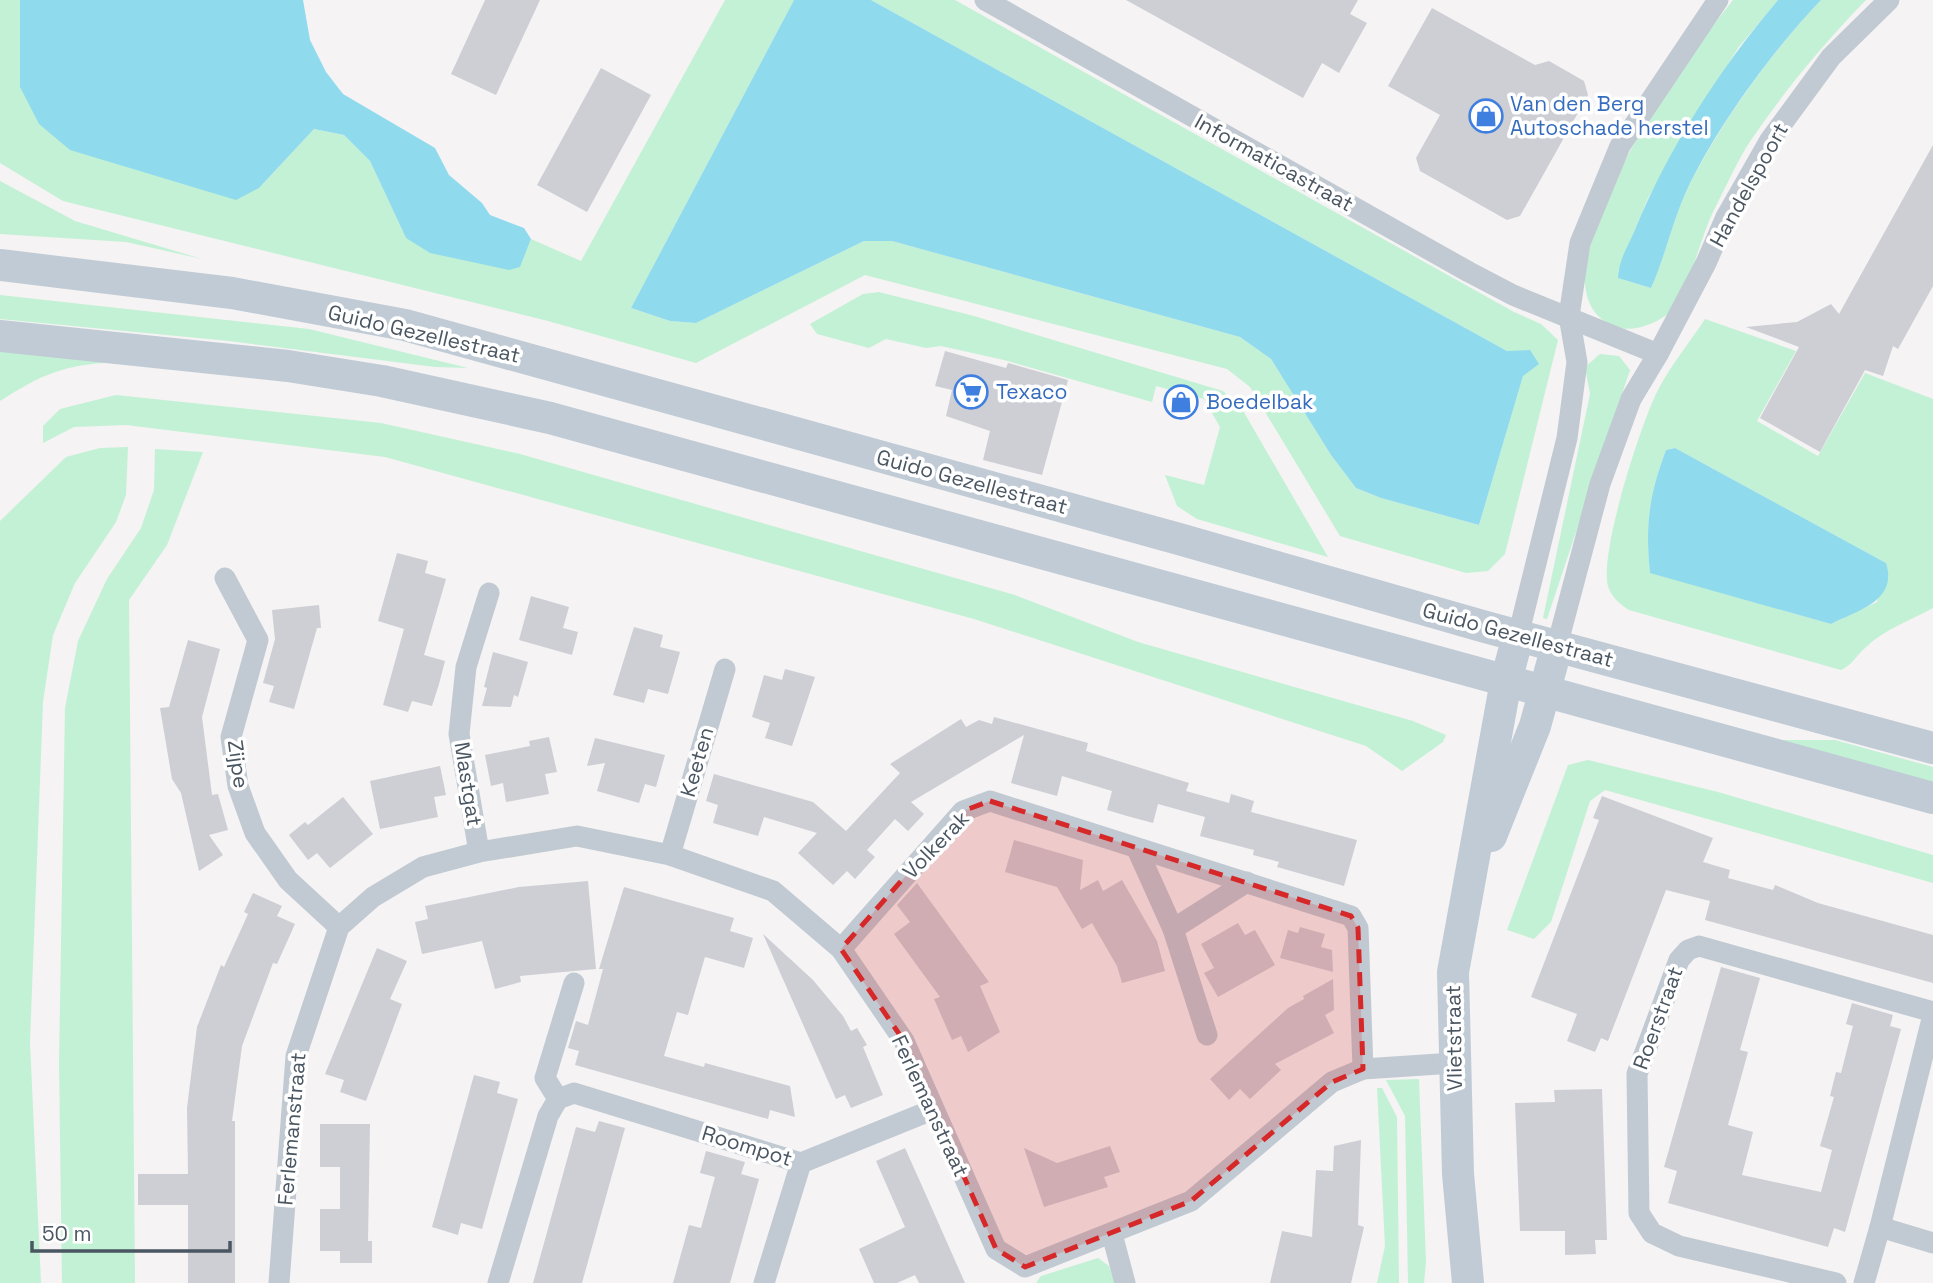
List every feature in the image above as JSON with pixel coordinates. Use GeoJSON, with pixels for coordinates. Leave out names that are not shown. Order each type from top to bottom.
{"type":"FeatureCollection","features":[{"type":"Feature","properties":{"kind":"main road","name":"Guido Gezellestraat"},"geometry":{"type":"LineString","coordinates":[[0,265],[232,293],[405,325],[1518,636],[1933,748]]}},
{"type":"Feature","properties":{"kind":"main road"},"geometry":{"type":"LineString","coordinates":[[0,336],[288,366],[382,381],[537,415],[1933,798]]}},
{"type":"Feature","properties":{"kind":"main road","name":"Vlietstraat"},"geometry":{"type":"LineString","coordinates":[[1468,1283],[1458,1174],[1453,972],[1506,681],[1518,636]]}},
{"type":"Feature","properties":{"kind":"main road","name":"Vlietstraat"},"geometry":{"type":"LineString","coordinates":[[1464,902],[1535,726],[1557,646]]}},
{"type":"Feature","properties":{"kind":"main road","name":"Vlietstraat"},"geometry":{"type":"LineString","coordinates":[[1452,1283],[1458,1174]]}},
{"type":"Feature","properties":{"kind":"street","name":"Informaticastraat"},"geometry":{"type":"LineString","coordinates":[[985,0],[1469,272],[1513,295],[1569,316]]}},
{"type":"Feature","properties":{"kind":"street"},"geometry":{"type":"LineString","coordinates":[[1518,636],[1567,438],[1577,362],[1569,316],[1580,243],[1620,146],[1718,0]]}},
{"type":"Feature","properties":{"kind":"street","name":"Handelspoort"},"geometry":{"type":"LineString","coordinates":[[1557,646],[1600,484],[1632,399],[1706,263],[1726,217],[1770,140],[1831,57],[1889,0]]}},
{"type":"Feature","properties":{"kind":"street"},"geometry":{"type":"LineString","coordinates":[[1569,316],[1658,354]]}},
{"type":"Feature","properties":{"kind":"street","name":"Zijpe"},"geometry":{"type":"LineString","coordinates":[[225,578],[258,640],[231,737],[239,786],[255,833],[288,880],[339,927]]}},
{"type":"Feature","properties":{"kind":"street","name":"Mastgat"},"geometry":{"type":"LineString","coordinates":[[480,852],[459,734],[466,667],[489,593]]}},
{"type":"Feature","properties":{"kind":"street","name":"Keeten"},"geometry":{"type":"LineString","coordinates":[[670,855],[725,668]]}},
{"type":"Feature","properties":{"kind":"street","name":"Volkerak"},"geometry":{"type":"LineString","coordinates":[[841,949],[963,811],[990,801],[1350,916],[1358,928],[1363,1069]]}},
{"type":"Feature","properties":{"kind":"street","name":"Ferlemanstraat"},"geometry":{"type":"LineString","coordinates":[[279,1283],[296,1056],[339,927],[373,897],[423,867],[480,852],[577,836],[670,855],[773,891],[841,949],[904,1041],[932,1110],[996,1250],[1023,1275],[1191,1200],[1332,1082],[1363,1069],[1454,1063]]}},
{"type":"Feature","properties":{"kind":"street"},"geometry":{"type":"LineString","coordinates":[[1137,849],[1173,929],[1207,1035]]}},
{"type":"Feature","properties":{"kind":"street"},"geometry":{"type":"LineString","coordinates":[[1173,929],[1247,882]]}},
{"type":"Feature","properties":{"kind":"street","name":"Roerstraat"},"geometry":{"type":"LineString","coordinates":[[1836,1283],[1679,1245],[1652,1233],[1639,1213],[1637,1074],[1641,1061],[1679,960],[1688,950],[1699,946],[1933,1014]]}},
{"type":"Feature","properties":{"kind":"street"},"geometry":{"type":"LineString","coordinates":[[498,1283],[548,1116],[558,1099],[545,1078],[574,983]]}},
{"type":"Feature","properties":{"kind":"street"},"geometry":{"type":"LineString","coordinates":[[1864,1283],[1933,1014]]}},
{"type":"Feature","properties":{"kind":"street","name":"Roompot"},"geometry":{"type":"LineString","coordinates":[[558,1099],[574,1093],[801,1163],[932,1110]]}},
{"type":"Feature","properties":{"kind":"street"},"geometry":{"type":"LineString","coordinates":[[764,1283],[801,1163]]}},
{"type":"Feature","properties":{"kind":"street"},"geometry":{"type":"LineString","coordinates":[[1880,1227],[1933,1243]]}},
{"type":"Feature","properties":{"kind":"street"},"geometry":{"type":"LineString","coordinates":[[1112,1234],[1125,1283]]}},
{"type":"Feature","properties":{"kind":"highlighted area"},"geometry":{"type":"Polygon","coordinates":[[[990,801],[1351,916],[1358,928],[1363,1069],[1332,1082],[1191,1201],[1025,1267],[996,1249],[904,1041],[841,949],[963,811],[990,801]]]}},
{"type":"Feature","properties":{"kind":"green space"},"geometry":{"type":"Polygon","coordinates":[[[0,0],[20,0],[20,87],[259,188],[314,129],[344,135],[370,161],[406,238],[520,266],[531,239],[581,261],[725,0],[794,0],[631,308],[670,321],[696,323],[864,241],[892,241],[1240,337],[1271,359],[1331,455],[1356,488],[1381,498],[1479,525],[1523,376],[1521,353],[1507,351],[871,0],[955,0],[1514,312],[1541,324],[1558,340],[1505,554],[1488,571],[1466,573],[1340,536],[1250,387],[1227,369],[865,275],[696,363],[548,321],[63,201],[0,163],[0,0]]]}},
{"type":"Feature","properties":{"kind":"green space"},"geometry":{"type":"Polygon","coordinates":[[[1733,0],[1778,0],[1738,48],[1648,198],[1618,271],[1619,278],[1651,288],[1681,204],[1698,168],[1747,91],[1803,20],[1821,0],[1866,0],[1806,67],[1746,148],[1709,221],[1677,303],[1670,312],[1652,323],[1630,329],[1616,327],[1590,304],[1586,266],[1598,219],[1622,167],[1653,114],[1733,0]]]}},
{"type":"Feature","properties":{"kind":"green space"},"geometry":{"type":"Polygon","coordinates":[[[0,181],[75,221],[202,259],[126,242],[0,234],[0,181]]]}},
{"type":"Feature","properties":{"kind":"green space"},"geometry":{"type":"Polygon","coordinates":[[[879,292],[974,316],[1223,391],[1242,409],[1328,557],[1197,519],[1177,506],[1165,475],[1204,485],[1220,427],[1204,399],[1156,386],[1152,402],[1004,360],[941,346],[926,348],[886,339],[869,348],[817,334],[810,324],[863,294],[879,292]]]}},
{"type":"Feature","properties":{"kind":"green space"},"geometry":{"type":"Polygon","coordinates":[[[0,295],[309,329],[468,368],[435,367],[229,341],[0,319],[0,295]]]}},
{"type":"Feature","properties":{"kind":"green space"},"geometry":{"type":"Polygon","coordinates":[[[1705,319],[1796,351],[1757,421],[1818,456],[1865,373],[1933,399],[1933,608],[1880,636],[1841,670],[1629,610],[1616,600],[1609,590],[1607,569],[1615,518],[1642,430],[1663,381],[1705,319]],[[1675,448],[1666,450],[1650,510],[1650,572],[1831,624],[1877,602],[1886,563],[1675,448]]]}},
{"type":"Feature","properties":{"kind":"green space"},"geometry":{"type":"Polygon","coordinates":[[[0,351],[114,362],[54,372],[0,401],[0,351]]]}},
{"type":"Feature","properties":{"kind":"green space"},"geometry":{"type":"Polygon","coordinates":[[[1600,354],[1619,356],[1630,370],[1547,619],[1543,618],[1590,394],[1585,367],[1600,354]]]}},
{"type":"Feature","properties":{"kind":"green space"},"geometry":{"type":"Polygon","coordinates":[[[116,395],[381,423],[520,454],[1015,595],[1138,642],[1413,721],[1446,735],[1443,742],[1402,771],[1366,746],[974,619],[385,457],[126,425],[74,427],[43,443],[43,426],[60,409],[116,395]]]}},
{"type":"Feature","properties":{"kind":"green space"},"geometry":{"type":"Polygon","coordinates":[[[128,447],[126,495],[116,522],[75,583],[53,635],[43,702],[30,1042],[41,1283],[0,1283],[0,521],[66,457],[100,448],[128,447]]]}},
{"type":"Feature","properties":{"kind":"green space"},"geometry":{"type":"Polygon","coordinates":[[[155,449],[203,452],[167,545],[129,600],[135,1283],[62,1283],[59,1063],[65,708],[78,641],[107,579],[141,528],[154,490],[155,449]]]}},
{"type":"Feature","properties":{"kind":"green space"},"geometry":{"type":"Polygon","coordinates":[[[1770,740],[1835,740],[1933,767],[1933,786],[1770,740]]]}},
{"type":"Feature","properties":{"kind":"green space"},"geometry":{"type":"Polygon","coordinates":[[[1588,760],[1718,792],[1933,855],[1933,883],[1605,790],[1590,801],[1551,922],[1534,939],[1507,930],[1568,765],[1588,760]]]}},
{"type":"Feature","properties":{"kind":"green space"},"geometry":{"type":"Polygon","coordinates":[[[1419,1079],[1426,1262],[1424,1283],[1408,1283],[1405,1116],[1386,1080],[1419,1079]]]}},
{"type":"Feature","properties":{"kind":"green space"},"geometry":{"type":"Polygon","coordinates":[[[1377,1088],[1382,1088],[1397,1117],[1399,1283],[1377,1283],[1385,1246],[1377,1088]]]}},
{"type":"Feature","properties":{"kind":"green space"},"geometry":{"type":"Polygon","coordinates":[[[1098,1258],[1109,1266],[1116,1283],[1036,1283],[1041,1276],[1098,1258]]]}},
{"type":"Feature","properties":{"kind":"water"},"geometry":{"type":"Polygon","coordinates":[[[20,0],[303,0],[310,40],[326,72],[343,94],[435,148],[449,175],[482,203],[490,215],[524,228],[531,239],[520,267],[509,270],[430,253],[406,238],[370,161],[344,135],[314,129],[259,188],[236,200],[70,150],[39,124],[20,87],[20,0]]]}},
{"type":"Feature","properties":{"kind":"water"},"geometry":{"type":"Polygon","coordinates":[[[794,0],[871,0],[1507,351],[1530,350],[1539,364],[1523,376],[1479,525],[1381,498],[1356,488],[1331,455],[1271,359],[1240,337],[892,241],[864,241],[696,323],[670,321],[631,308],[794,0]]]}},
{"type":"Feature","properties":{"kind":"water"},"geometry":{"type":"Polygon","coordinates":[[[1778,0],[1821,0],[1765,66],[1713,142],[1686,192],[1651,288],[1618,278],[1626,248],[1679,140],[1716,82],[1778,0]]]}},
{"type":"Feature","properties":{"kind":"water"},"geometry":{"type":"Polygon","coordinates":[[[1675,448],[1886,563],[1888,576],[1881,595],[1863,609],[1831,624],[1650,573],[1648,525],[1652,496],[1666,450],[1675,448]]]}},
{"type":"Feature","properties":{"kind":"building"},"geometry":{"type":"Polygon","coordinates":[[[485,0],[540,0],[496,95],[451,74],[485,0]]]}},
{"type":"Feature","properties":{"kind":"building"},"geometry":{"type":"Polygon","coordinates":[[[1126,0],[1358,0],[1350,14],[1367,23],[1339,73],[1322,63],[1303,98],[1126,0]]]}},
{"type":"Feature","properties":{"kind":"building"},"geometry":{"type":"Polygon","coordinates":[[[1432,8],[1535,65],[1549,61],[1584,81],[1588,95],[1520,216],[1507,220],[1420,171],[1416,158],[1440,115],[1388,86],[1432,8]]]}},
{"type":"Feature","properties":{"kind":"building"},"geometry":{"type":"Polygon","coordinates":[[[601,68],[651,95],[587,212],[537,185],[601,68]]]}},
{"type":"Feature","properties":{"kind":"building"},"geometry":{"type":"Polygon","coordinates":[[[1933,145],[1933,286],[1898,349],[1893,346],[1883,376],[1865,370],[1820,452],[1760,418],[1799,347],[1746,327],[1797,322],[1831,304],[1839,314],[1933,145]]]}},
{"type":"Feature","properties":{"kind":"building"},"geometry":{"type":"Polygon","coordinates":[[[945,351],[1006,368],[1008,363],[1068,380],[1042,475],[983,460],[990,431],[946,416],[952,390],[935,386],[945,351]]]}},
{"type":"Feature","properties":{"kind":"building"},"geometry":{"type":"Polygon","coordinates":[[[397,553],[428,561],[425,573],[446,579],[424,655],[445,661],[439,684],[432,706],[412,701],[408,712],[383,705],[404,629],[378,621],[397,553]]]}},
{"type":"Feature","properties":{"kind":"building"},"geometry":{"type":"Polygon","coordinates":[[[531,596],[569,607],[563,628],[578,632],[572,655],[519,640],[531,596]]]}},
{"type":"Feature","properties":{"kind":"building"},"geometry":{"type":"Polygon","coordinates":[[[319,605],[321,628],[317,628],[294,709],[269,702],[274,686],[263,683],[275,639],[272,610],[319,605]]]}},
{"type":"Feature","properties":{"kind":"building"},"geometry":{"type":"Polygon","coordinates":[[[634,627],[663,635],[660,647],[680,652],[668,694],[648,689],[644,703],[613,695],[634,627]]]}},
{"type":"Feature","properties":{"kind":"building"},"geometry":{"type":"Polygon","coordinates":[[[188,640],[220,649],[202,717],[212,795],[218,794],[228,830],[209,835],[223,855],[199,871],[181,793],[172,779],[160,708],[169,707],[188,640]]]}},
{"type":"Feature","properties":{"kind":"building"},"geometry":{"type":"Polygon","coordinates":[[[493,652],[528,662],[518,697],[514,695],[511,707],[482,706],[493,652]]]}},
{"type":"Feature","properties":{"kind":"building"},"geometry":{"type":"Polygon","coordinates":[[[785,669],[815,677],[792,746],[765,738],[770,723],[752,717],[764,675],[782,680],[785,669]]]}},
{"type":"Feature","properties":{"kind":"building"},"geometry":{"type":"Polygon","coordinates":[[[994,717],[1088,743],[1086,751],[1189,783],[1186,791],[1229,803],[1231,794],[1254,801],[1251,812],[1357,840],[1344,886],[1277,867],[1279,862],[1253,855],[1254,850],[1200,836],[1205,817],[1158,804],[1153,823],[1127,816],[1107,810],[1112,791],[1062,776],[1057,796],[1011,783],[1024,735],[911,802],[924,814],[908,831],[895,819],[867,850],[875,857],[855,879],[847,871],[833,885],[798,853],[817,833],[764,817],[758,836],[713,823],[718,805],[706,801],[714,774],[813,802],[846,831],[900,773],[890,764],[961,719],[966,727],[979,720],[992,724],[994,717]]]}},
{"type":"Feature","properties":{"kind":"building"},"geometry":{"type":"Polygon","coordinates":[[[549,737],[557,772],[545,774],[549,794],[506,802],[503,783],[491,786],[485,755],[530,746],[529,741],[549,737]]]}},
{"type":"Feature","properties":{"kind":"building"},"geometry":{"type":"Polygon","coordinates":[[[595,738],[665,755],[656,787],[645,784],[639,803],[597,791],[605,763],[587,766],[595,738]]]}},
{"type":"Feature","properties":{"kind":"building"},"geometry":{"type":"Polygon","coordinates":[[[440,766],[446,795],[434,797],[438,817],[380,829],[370,781],[440,766]]]}},
{"type":"Feature","properties":{"kind":"building"},"geometry":{"type":"Polygon","coordinates":[[[1602,796],[1713,838],[1703,862],[1730,870],[1728,878],[1773,890],[1775,885],[1818,903],[1933,935],[1933,983],[1705,920],[1710,901],[1666,890],[1608,1041],[1601,1038],[1595,1052],[1567,1041],[1577,1014],[1531,997],[1599,820],[1593,818],[1602,796]]]}},
{"type":"Feature","properties":{"kind":"building"},"geometry":{"type":"Polygon","coordinates":[[[343,797],[373,834],[330,868],[317,853],[308,860],[289,835],[305,822],[308,825],[343,797]]]}},
{"type":"Feature","properties":{"kind":"building"},"geometry":{"type":"Polygon","coordinates":[[[1014,840],[1083,860],[1080,890],[1098,880],[1103,891],[1122,880],[1157,941],[1165,971],[1122,983],[1117,966],[1092,923],[1082,929],[1057,887],[1005,872],[1014,840]]]}},
{"type":"Feature","properties":{"kind":"building"},"geometry":{"type":"Polygon","coordinates":[[[588,881],[596,969],[520,976],[521,982],[495,989],[482,941],[422,954],[415,922],[428,919],[425,906],[519,887],[588,881]]]}},
{"type":"Feature","properties":{"kind":"building"},"geometry":{"type":"Polygon","coordinates":[[[917,883],[989,982],[980,986],[1000,1032],[968,1052],[961,1036],[952,1040],[934,999],[940,997],[894,934],[910,922],[897,905],[917,883]]]}},
{"type":"Feature","properties":{"kind":"building"},"geometry":{"type":"Polygon","coordinates":[[[624,887],[734,918],[730,931],[753,938],[744,968],[705,957],[688,1015],[677,1012],[664,1056],[704,1067],[705,1063],[790,1086],[795,1117],[770,1110],[768,1119],[575,1065],[579,1051],[568,1048],[576,1021],[588,1025],[603,969],[599,969],[624,887]]]}},
{"type":"Feature","properties":{"kind":"building"},"geometry":{"type":"Polygon","coordinates":[[[253,893],[282,906],[277,916],[295,924],[277,964],[273,963],[242,1046],[232,1121],[235,1121],[235,1283],[188,1283],[188,1205],[138,1205],[138,1174],[188,1174],[187,1108],[197,1027],[221,965],[224,967],[248,914],[244,912],[253,893]]]}},
{"type":"Feature","properties":{"kind":"building"},"geometry":{"type":"Polygon","coordinates":[[[1238,923],[1245,935],[1255,930],[1275,965],[1218,997],[1204,973],[1214,968],[1201,944],[1238,923]]]}},
{"type":"Feature","properties":{"kind":"building"},"geometry":{"type":"Polygon","coordinates":[[[1300,927],[1325,934],[1321,947],[1332,950],[1333,972],[1280,958],[1288,930],[1298,933],[1300,927]]]}},
{"type":"Feature","properties":{"kind":"building"},"geometry":{"type":"Polygon","coordinates":[[[763,934],[813,980],[843,1016],[851,1031],[857,1028],[867,1045],[863,1047],[883,1095],[851,1108],[845,1095],[836,1099],[763,934]]]}},
{"type":"Feature","properties":{"kind":"building"},"geometry":{"type":"Polygon","coordinates":[[[377,948],[407,961],[390,999],[402,1004],[366,1101],[340,1092],[344,1080],[325,1074],[377,948]]]}},
{"type":"Feature","properties":{"kind":"building"},"geometry":{"type":"Polygon","coordinates":[[[1721,967],[1760,978],[1740,1050],[1748,1052],[1728,1125],[1753,1132],[1742,1175],[1821,1192],[1832,1150],[1820,1146],[1834,1097],[1830,1096],[1836,1072],[1841,1073],[1853,1026],[1846,1024],[1852,1003],[1893,1015],[1890,1026],[1901,1029],[1845,1232],[1834,1228],[1828,1247],[1668,1203],[1677,1171],[1664,1167],[1721,967]]]}},
{"type":"Feature","properties":{"kind":"building"},"geometry":{"type":"Polygon","coordinates":[[[1333,979],[1334,1010],[1325,1015],[1334,1033],[1275,1064],[1281,1070],[1250,1099],[1240,1089],[1229,1100],[1210,1079],[1288,1008],[1333,979]]]}},
{"type":"Feature","properties":{"kind":"building"},"geometry":{"type":"Polygon","coordinates":[[[474,1075],[500,1082],[497,1093],[518,1099],[482,1229],[461,1223],[458,1235],[432,1227],[474,1075]]]}},
{"type":"Feature","properties":{"kind":"building"},"geometry":{"type":"Polygon","coordinates":[[[1602,1089],[1607,1240],[1595,1240],[1596,1254],[1565,1255],[1565,1231],[1520,1231],[1515,1103],[1555,1102],[1554,1090],[1602,1089]]]}},
{"type":"Feature","properties":{"kind":"building"},"geometry":{"type":"Polygon","coordinates":[[[599,1121],[625,1128],[582,1283],[533,1283],[576,1127],[595,1132],[599,1121]]]}},
{"type":"Feature","properties":{"kind":"building"},"geometry":{"type":"Polygon","coordinates":[[[320,1124],[370,1124],[368,1241],[372,1241],[372,1263],[340,1263],[340,1251],[320,1251],[320,1209],[340,1209],[340,1167],[320,1167],[320,1124]]]}},
{"type":"Feature","properties":{"kind":"building"},"geometry":{"type":"Polygon","coordinates":[[[1361,1140],[1358,1225],[1364,1227],[1351,1283],[1270,1283],[1282,1231],[1312,1237],[1316,1170],[1333,1171],[1334,1146],[1361,1140]]]}},
{"type":"Feature","properties":{"kind":"building"},"geometry":{"type":"Polygon","coordinates":[[[1110,1146],[1120,1172],[1104,1177],[1108,1187],[1044,1207],[1024,1148],[1057,1163],[1110,1146]]]}},
{"type":"Feature","properties":{"kind":"building"},"geometry":{"type":"Polygon","coordinates":[[[905,1148],[965,1283],[919,1283],[915,1275],[897,1283],[874,1283],[859,1249],[905,1227],[876,1161],[905,1148]]]}},
{"type":"Feature","properties":{"kind":"building"},"geometry":{"type":"Polygon","coordinates":[[[706,1151],[745,1162],[741,1174],[759,1179],[730,1283],[673,1283],[689,1225],[701,1228],[715,1177],[700,1173],[706,1151]]]}},
{"type":"Feature","properties":{"kind":"place","name":"Van den Berg Autoschade herstel"},"geometry":{"type":"Point","coordinates":[1486,116]}},
{"type":"Feature","properties":{"kind":"place","name":"Texaco"},"geometry":{"type":"Point","coordinates":[971,392]}},
{"type":"Feature","properties":{"kind":"place","name":"Boedelbak"},"geometry":{"type":"Point","coordinates":[1181,402]}}]}
